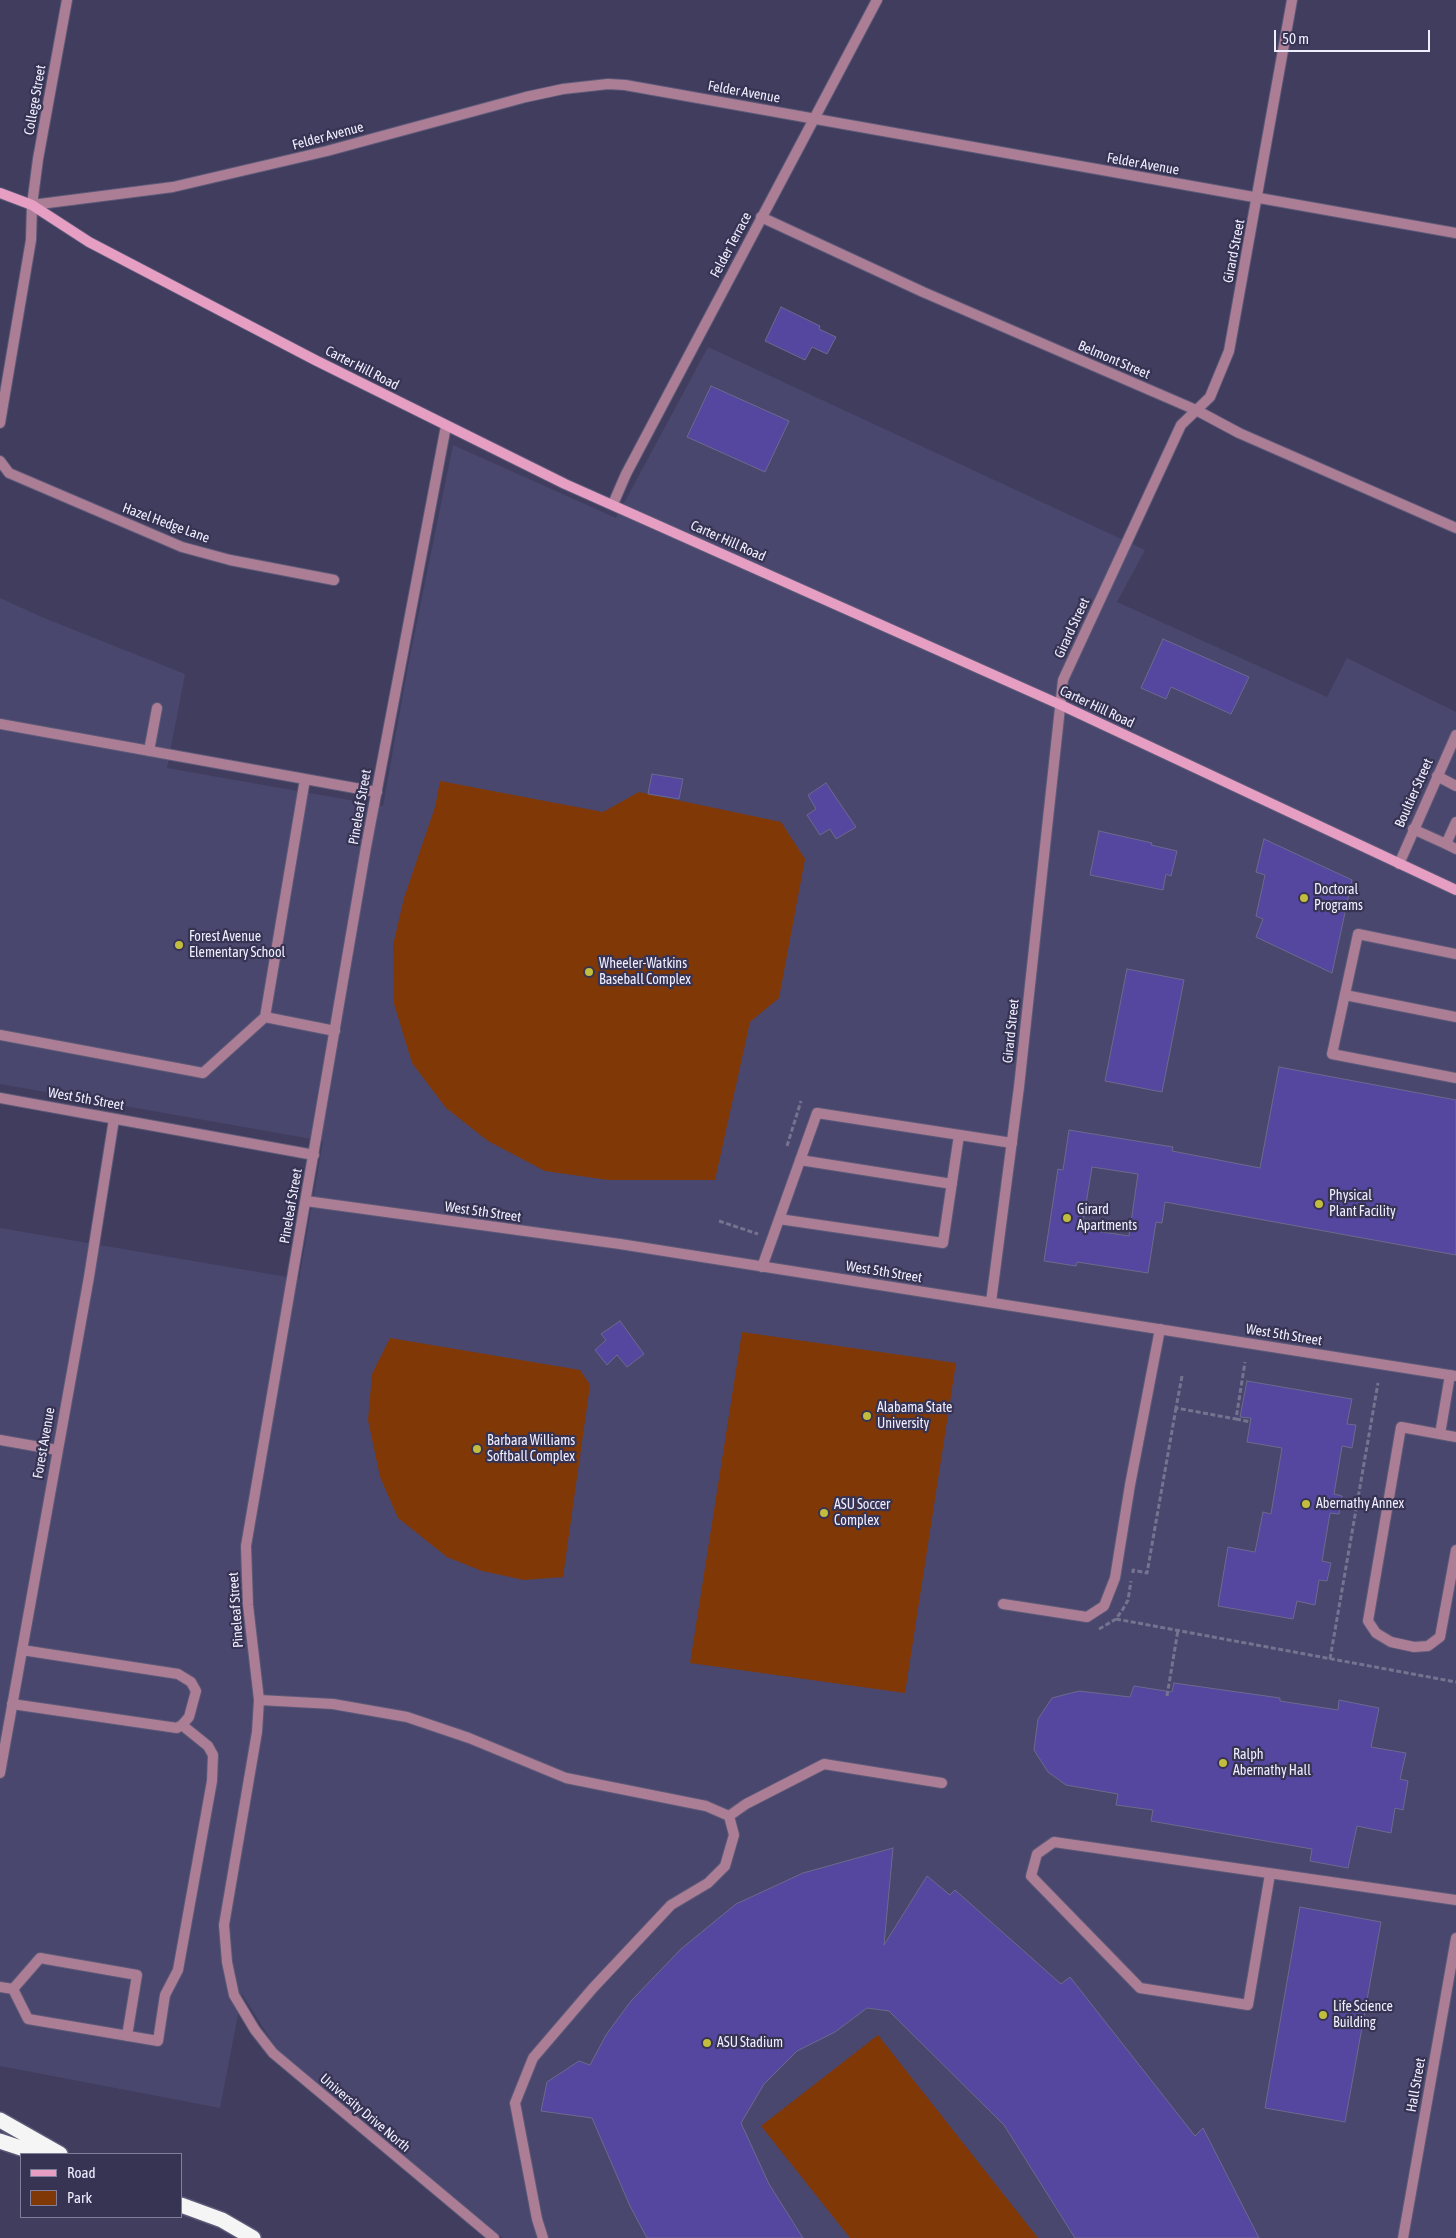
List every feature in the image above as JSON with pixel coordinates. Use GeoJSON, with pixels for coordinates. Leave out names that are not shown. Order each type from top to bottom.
{"type":"FeatureCollection","features":[{"type":"Feature","properties":{"kind":"highway"},"geometry":{"type":"LineString","coordinates":[[0,2120],[58,2153]]}},
{"type":"Feature","properties":{"kind":"highway"},"geometry":{"type":"LineString","coordinates":[[0,2142],[36,2153]]}},
{"type":"Feature","properties":{"kind":"highway"},"geometry":{"type":"LineString","coordinates":[[182,2205],[222,2220],[253,2238]]}},
{"type":"Feature","properties":{"kind":"main road","name":"Carter Hill Road"},"geometry":{"type":"LineString","coordinates":[[0,193],[32,205],[89,242],[446,426],[613,504],[1061,705],[1456,890]]}},
{"type":"Feature","properties":{"kind":"street","name":"College Street"},"geometry":{"type":"LineString","coordinates":[[32,205],[67,0]]}},
{"type":"Feature","properties":{"kind":"street","name":"Felder Terrace"},"geometry":{"type":"LineString","coordinates":[[613,504],[626,474],[877,0]]}},
{"type":"Feature","properties":{"kind":"street","name":"Girard Street"},"geometry":{"type":"LineString","coordinates":[[991,1302],[1012,1143],[1063,680],[1181,425],[1210,397],[1229,351],[1258,198],[1292,0]]}},
{"type":"Feature","properties":{"kind":"street","name":"Felder Avenue"},"geometry":{"type":"LineString","coordinates":[[32,205],[173,187],[242,173],[526,97],[592,84],[624,85],[1456,233]]}},
{"type":"Feature","properties":{"kind":"street"},"geometry":{"type":"LineString","coordinates":[[0,423],[31,240],[32,205]]}},
{"type":"Feature","properties":{"kind":"street","name":"Belmont Street"},"geometry":{"type":"LineString","coordinates":[[761,217],[923,292],[1196,410],[1239,432],[1456,528]]}},
{"type":"Feature","properties":{"kind":"street","name":"Pineleaf Street"},"geometry":{"type":"LineString","coordinates":[[234,1995],[227,1962],[224,1925],[257,1732],[259,1700],[248,1605],[246,1546],[376,792],[446,426]]}},
{"type":"Feature","properties":{"kind":"street","name":"Hazel Hedge Lane"},"geometry":{"type":"LineString","coordinates":[[0,461],[9,473],[182,546],[230,560],[334,580]]}},
{"type":"Feature","properties":{"kind":"street"},"geometry":{"type":"LineString","coordinates":[[149,751],[157,708]]}},
{"type":"Feature","properties":{"kind":"street"},"geometry":{"type":"LineString","coordinates":[[0,724],[376,792]]}},
{"type":"Feature","properties":{"kind":"street","name":"Boultier Street"},"geometry":{"type":"LineString","coordinates":[[1399,864],[1456,735]]}},
{"type":"Feature","properties":{"kind":"street"},"geometry":{"type":"LineString","coordinates":[[1437,776],[1456,786]]}},
{"type":"Feature","properties":{"kind":"street"},"geometry":{"type":"LineString","coordinates":[[0,1035],[203,1072],[265,1017],[305,779]]}},
{"type":"Feature","properties":{"kind":"street"},"geometry":{"type":"LineString","coordinates":[[1446,844],[1456,822]]}},
{"type":"Feature","properties":{"kind":"street"},"geometry":{"type":"LineString","coordinates":[[1413,829],[1456,848]]}},
{"type":"Feature","properties":{"kind":"street"},"geometry":{"type":"LineString","coordinates":[[1456,954],[1358,934],[1332,1054],[1456,1078]]}},
{"type":"Feature","properties":{"kind":"street"},"geometry":{"type":"LineString","coordinates":[[1345,995],[1456,1017]]}},
{"type":"Feature","properties":{"kind":"street"},"geometry":{"type":"LineString","coordinates":[[265,1017],[335,1031]]}},
{"type":"Feature","properties":{"kind":"street","name":"West 5th Street"},"geometry":{"type":"LineString","coordinates":[[0,1098],[314,1155]]}},
{"type":"Feature","properties":{"kind":"street"},"geometry":{"type":"LineString","coordinates":[[762,1267],[817,1113],[1012,1143]]}},
{"type":"Feature","properties":{"kind":"street","name":"Forest Avenue"},"geometry":{"type":"LineString","coordinates":[[0,1772],[89,1277],[114,1119]]}},
{"type":"Feature","properties":{"kind":"street"},"geometry":{"type":"LineString","coordinates":[[779,1219],[943,1244],[959,1135]]}},
{"type":"Feature","properties":{"kind":"street"},"geometry":{"type":"LineString","coordinates":[[800,1160],[952,1184]]}},
{"type":"Feature","properties":{"kind":"street","name":"West 5th Street"},"geometry":{"type":"LineString","coordinates":[[306,1201],[620,1244],[1453,1375]]}},
{"type":"Feature","properties":{"kind":"street"},"geometry":{"type":"LineString","coordinates":[[1003,1604],[1087,1617],[1104,1606],[1115,1578],[1130,1485],[1160,1329]]}},
{"type":"Feature","properties":{"kind":"street"},"geometry":{"type":"LineString","coordinates":[[1440,1434],[1453,1375]]}},
{"type":"Feature","properties":{"kind":"street"},"geometry":{"type":"LineString","coordinates":[[1456,1437],[1401,1427],[1368,1621],[1376,1633],[1391,1642],[1414,1647],[1428,1646],[1440,1637],[1456,1550]]}},
{"type":"Feature","properties":{"kind":"street"},"geometry":{"type":"LineString","coordinates":[[0,1440],[57,1450]]}},
{"type":"Feature","properties":{"kind":"street"},"geometry":{"type":"LineString","coordinates":[[12,1704],[177,1728],[189,1717],[196,1691],[191,1682],[178,1674],[22,1650]]}},
{"type":"Feature","properties":{"kind":"street"},"geometry":{"type":"LineString","coordinates":[[259,1700],[333,1704],[407,1717],[469,1738],[566,1778],[706,1806],[729,1816]]}},
{"type":"Feature","properties":{"kind":"street"},"geometry":{"type":"LineString","coordinates":[[14,1989],[28,2019],[158,2041],[165,1995],[178,1970],[212,1781],[213,1755],[208,1746],[182,1725]]}},
{"type":"Feature","properties":{"kind":"street"},"geometry":{"type":"LineString","coordinates":[[729,1816],[746,1804],[824,1764],[942,1783]]}},
{"type":"Feature","properties":{"kind":"street"},"geometry":{"type":"LineString","coordinates":[[543,2238],[537,2219],[515,2103],[533,2058],[593,1988],[671,1905],[708,1883],[725,1866],[734,1835],[729,1816]]}},
{"type":"Feature","properties":{"kind":"street"},"geometry":{"type":"LineString","coordinates":[[1270,1874],[1248,2005],[1140,1988],[1031,1876],[1038,1854],[1054,1842],[1456,1900]]}},
{"type":"Feature","properties":{"kind":"street","name":"Hall Street"},"geometry":{"type":"LineString","coordinates":[[1403,2238],[1456,1938]]}},
{"type":"Feature","properties":{"kind":"street"},"geometry":{"type":"LineString","coordinates":[[14,1989],[40,1958],[137,1975],[127,2036]]}},
{"type":"Feature","properties":{"kind":"street"},"geometry":{"type":"LineString","coordinates":[[0,1987],[14,1989]]}},
{"type":"Feature","properties":{"kind":"street","name":"University Drive North"},"geometry":{"type":"LineString","coordinates":[[234,1995],[255,2030],[273,2053],[494,2238]]}},
{"type":"Feature","properties":{"kind":"path"},"geometry":{"type":"LineString","coordinates":[[786,1148],[801,1101]]}},
{"type":"Feature","properties":{"kind":"path"},"geometry":{"type":"LineString","coordinates":[[719,1221],[759,1234],[762,1225]]}},
{"type":"Feature","properties":{"kind":"path"},"geometry":{"type":"LineString","coordinates":[[1236,1419],[1245,1362]]}},
{"type":"Feature","properties":{"kind":"path"},"geometry":{"type":"LineString","coordinates":[[1182,1376],[1176,1408],[1251,1422]]}},
{"type":"Feature","properties":{"kind":"path"},"geometry":{"type":"LineString","coordinates":[[1330,1659],[1378,1383]]}},
{"type":"Feature","properties":{"kind":"path"},"geometry":{"type":"LineString","coordinates":[[1116,1619],[1456,1682]]}},
{"type":"Feature","properties":{"kind":"path"},"geometry":{"type":"LineString","coordinates":[[1167,1696],[1178,1630]]}},
{"type":"Feature","properties":{"kind":"shaded area","name":"Alabama State University"},"geometry":{"type":"Polygon","coordinates":[[[708,347],[1145,550],[1117,602],[1327,697],[1347,658],[1456,712],[1456,2238],[503,2238],[278,2051],[242,1994],[220,2108],[0,2066],[0,1228],[299,1279],[323,1141],[0,1084],[0,598],[44,618],[185,674],[167,768],[383,806],[408,666],[453,445],[616,518],[708,347]]]}},
{"type":"Feature","properties":{"kind":"green space","name":"Wheeler-Watkins Baseball Complex"},"geometry":{"type":"Polygon","coordinates":[[[440,781],[603,812],[639,792],[781,822],[805,859],[779,998],[750,1022],[715,1180],[608,1180],[545,1171],[488,1141],[446,1108],[412,1063],[394,1004],[393,945],[404,898],[435,807],[440,781]]]}},
{"type":"Feature","properties":{"kind":"green space","name":"ASU Soccer Complex"},"geometry":{"type":"Polygon","coordinates":[[[742,1332],[956,1363],[905,1693],[690,1663],[742,1332]]]}},
{"type":"Feature","properties":{"kind":"green space","name":"Barbara Williams Softball Complex"},"geometry":{"type":"Polygon","coordinates":[[[390,1338],[580,1370],[590,1385],[563,1577],[524,1580],[482,1571],[447,1557],[398,1518],[380,1477],[368,1420],[372,1374],[390,1338]]]}},
{"type":"Feature","properties":{"kind":"green space"},"geometry":{"type":"Polygon","coordinates":[[[878,2035],[1038,2238],[850,2238],[761,2126],[878,2035]]]}},
{"type":"Feature","properties":{"kind":"building"},"geometry":{"type":"Polygon","coordinates":[[[781,307],[820,326],[819,329],[836,337],[827,354],[812,347],[805,360],[765,341],[781,307]]]}},
{"type":"Feature","properties":{"kind":"building"},"geometry":{"type":"Polygon","coordinates":[[[711,386],[789,421],[765,472],[687,437],[711,386]]]}},
{"type":"Feature","properties":{"kind":"building"},"geometry":{"type":"Polygon","coordinates":[[[1163,639],[1249,677],[1231,714],[1171,687],[1166,699],[1141,688],[1163,639]]]}},
{"type":"Feature","properties":{"kind":"building"},"geometry":{"type":"Polygon","coordinates":[[[652,774],[683,779],[679,799],[648,794],[652,774]]]}},
{"type":"Feature","properties":{"kind":"building"},"geometry":{"type":"Polygon","coordinates":[[[826,783],[856,827],[836,839],[830,829],[820,835],[807,815],[816,809],[808,795],[826,783]]]}},
{"type":"Feature","properties":{"kind":"building"},"geometry":{"type":"Polygon","coordinates":[[[1099,831],[1152,843],[1151,845],[1177,851],[1171,876],[1166,874],[1163,890],[1090,875],[1099,831]]]}},
{"type":"Feature","properties":{"kind":"building","name":"Doctoral Programs"},"geometry":{"type":"Polygon","coordinates":[[[1264,839],[1352,880],[1332,973],[1256,937],[1263,919],[1256,916],[1265,875],[1256,872],[1264,839]]]}},
{"type":"Feature","properties":{"kind":"building"},"geometry":{"type":"Polygon","coordinates":[[[1127,969],[1184,980],[1162,1092],[1105,1081],[1127,969]]]}},
{"type":"Feature","properties":{"kind":"building"},"geometry":{"type":"Polygon","coordinates":[[[1279,1067],[1456,1100],[1456,1255],[1165,1202],[1162,1223],[1156,1222],[1148,1273],[1077,1262],[1076,1266],[1044,1261],[1058,1169],[1063,1170],[1069,1130],[1173,1147],[1172,1151],[1260,1168],[1279,1067]],[[1092,1167],[1082,1229],[1129,1236],[1138,1174],[1092,1167]]]}},
{"type":"Feature","properties":{"kind":"building"},"geometry":{"type":"Polygon","coordinates":[[[620,1321],[644,1354],[627,1367],[617,1355],[607,1365],[595,1350],[606,1340],[601,1334],[620,1321]]]}},
{"type":"Feature","properties":{"kind":"building","name":"Abernathy Annex"},"geometry":{"type":"Polygon","coordinates":[[[1247,1381],[1352,1399],[1347,1424],[1356,1425],[1352,1448],[1342,1446],[1334,1494],[1342,1496],[1339,1514],[1330,1513],[1322,1561],[1331,1563],[1327,1581],[1319,1580],[1315,1605],[1297,1601],[1293,1619],[1218,1606],[1228,1547],[1255,1552],[1263,1512],[1271,1514],[1282,1448],[1247,1442],[1251,1418],[1240,1417],[1247,1381]]]}},
{"type":"Feature","properties":{"kind":"building","name":"Ralph Abernathy Hall"},"geometry":{"type":"Polygon","coordinates":[[[1174,1683],[1280,1698],[1280,1701],[1338,1710],[1339,1700],[1379,1708],[1371,1747],[1406,1753],[1400,1779],[1408,1781],[1403,1810],[1395,1808],[1391,1833],[1357,1826],[1348,1868],[1310,1861],[1312,1849],[1151,1821],[1153,1810],[1116,1805],[1118,1794],[1066,1785],[1048,1772],[1034,1750],[1038,1719],[1052,1698],[1079,1691],[1130,1697],[1134,1686],[1172,1692],[1174,1683]]]}},
{"type":"Feature","properties":{"kind":"building","name":"ASU Stadium"},"geometry":{"type":"Polygon","coordinates":[[[893,1848],[884,1945],[927,1876],[950,1895],[955,1890],[1061,1984],[1070,1977],[1195,2136],[1203,2128],[1259,2238],[1075,2238],[1004,2125],[889,2011],[867,2008],[835,2032],[797,2051],[764,2084],[741,2123],[769,2184],[803,2238],[647,2238],[630,2206],[592,2118],[541,2111],[547,2082],[579,2061],[590,2065],[606,2035],[631,2001],[681,1949],[736,1904],[803,1873],[893,1848]]]}},
{"type":"Feature","properties":{"kind":"building","name":"Life Science Building"},"geometry":{"type":"Polygon","coordinates":[[[1300,1907],[1381,1922],[1345,2122],[1265,2108],[1300,1907]]]}},
{"type":"Feature","properties":{"kind":"place","name":"Doctoral Programs"},"geometry":{"type":"Point","coordinates":[1304,898]}},
{"type":"Feature","properties":{"kind":"place","name":"Forest Avenue Elementary School"},"geometry":{"type":"Point","coordinates":[179,945]}},
{"type":"Feature","properties":{"kind":"place","name":"Wheeler-Watkins Baseball Complex"},"geometry":{"type":"Point","coordinates":[589,972]}},
{"type":"Feature","properties":{"kind":"place","name":"Physical Plant Facility"},"geometry":{"type":"Point","coordinates":[1319,1204]}},
{"type":"Feature","properties":{"kind":"place","name":"Girard Apartments"},"geometry":{"type":"Point","coordinates":[1067,1218]}},
{"type":"Feature","properties":{"kind":"place","name":"Alabama State University"},"geometry":{"type":"Point","coordinates":[867,1416]}},
{"type":"Feature","properties":{"kind":"place","name":"Barbara Williams Softball Complex"},"geometry":{"type":"Point","coordinates":[477,1449]}},
{"type":"Feature","properties":{"kind":"place","name":"Abernathy Annex"},"geometry":{"type":"Point","coordinates":[1306,1504]}},
{"type":"Feature","properties":{"kind":"place","name":"ASU Soccer Complex"},"geometry":{"type":"Point","coordinates":[824,1513]}},
{"type":"Feature","properties":{"kind":"place","name":"Ralph Abernathy Hall"},"geometry":{"type":"Point","coordinates":[1223,1763]}},
{"type":"Feature","properties":{"kind":"place","name":"Life Science Building"},"geometry":{"type":"Point","coordinates":[1323,2015]}},
{"type":"Feature","properties":{"kind":"place","name":"ASU Stadium"},"geometry":{"type":"Point","coordinates":[707,2043]}}]}
